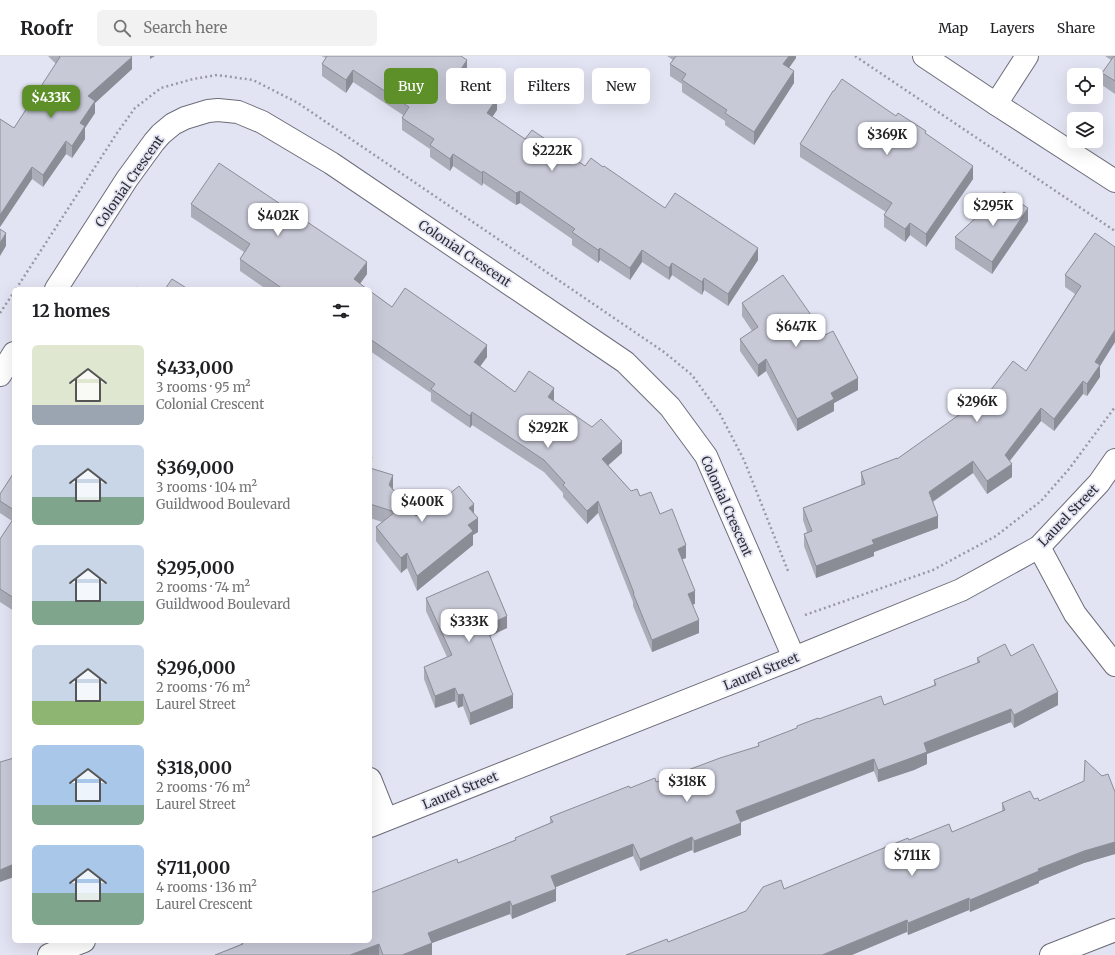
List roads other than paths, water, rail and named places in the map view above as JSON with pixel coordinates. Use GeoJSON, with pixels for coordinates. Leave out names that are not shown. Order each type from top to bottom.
{"type":"FeatureCollection","features":[{"type":"Feature","properties":{"kind":"street"},"geometry":{"type":"LineString","coordinates":[[924,56],[1115,181]]}},
{"type":"Feature","properties":{"kind":"street"},"geometry":{"type":"LineString","coordinates":[[996,104],[1027,56]]}},
{"type":"Feature","properties":{"kind":"street","name":"Colonial Crescent"},"geometry":{"type":"LineString","coordinates":[[57,287],[127,178],[154,142],[173,124],[185,118],[208,111],[218,110],[238,112],[262,122],[331,163],[625,362],[670,407],[706,456],[794,658]]}},
{"type":"Feature","properties":{"kind":"street"},"geometry":{"type":"LineString","coordinates":[[0,375],[12,357]]}},
{"type":"Feature","properties":{"kind":"street","name":"Laurel Street"},"geometry":{"type":"LineString","coordinates":[[378,823],[961,590],[1040,547],[1099,483],[1115,460]]}},
{"type":"Feature","properties":{"kind":"street"},"geometry":{"type":"LineString","coordinates":[[1040,547],[1075,614],[1115,665]]}},
{"type":"Feature","properties":{"kind":"street"},"geometry":{"type":"LineString","coordinates":[[372,790],[378,823]]}},
{"type":"Feature","properties":{"kind":"street"},"geometry":{"type":"LineString","coordinates":[[1051,955],[1115,930]]}},
{"type":"Feature","properties":{"kind":"street"},"geometry":{"type":"LineString","coordinates":[[49,955],[79,943]]}}]}
